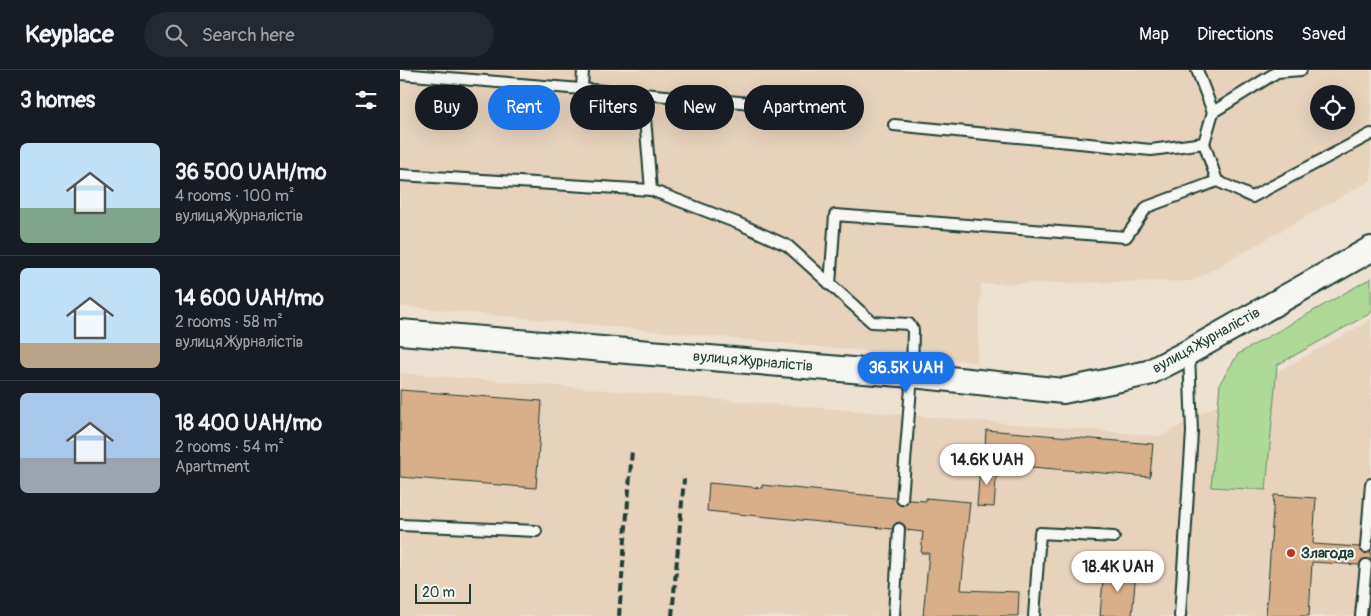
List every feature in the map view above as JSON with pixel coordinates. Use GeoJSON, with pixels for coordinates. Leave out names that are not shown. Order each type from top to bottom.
{"type":"FeatureCollection","features":[{"type":"Feature","properties":{"kind":"street","name":"вулиця Журналістів"},"geometry":{"type":"LineString","coordinates":[[400,332],[912,375],[1063,391],[1148,372],[1189,352],[1371,249]]}},
{"type":"Feature","properties":{"kind":"lane"},"geometry":{"type":"LineString","coordinates":[[582,85],[583,70]]}},
{"type":"Feature","properties":{"kind":"lane"},"geometry":{"type":"LineString","coordinates":[[1197,70],[1213,112],[1204,143],[1217,181]]}},
{"type":"Feature","properties":{"kind":"lane"},"geometry":{"type":"LineString","coordinates":[[1213,112],[1277,72],[1301,70]]}},
{"type":"Feature","properties":{"kind":"lane"},"geometry":{"type":"LineString","coordinates":[[400,74],[570,88]]}},
{"type":"Feature","properties":{"kind":"lane"},"geometry":{"type":"LineString","coordinates":[[655,95],[744,102]]}},
{"type":"Feature","properties":{"kind":"lane"},"geometry":{"type":"LineString","coordinates":[[894,125],[1151,150],[1204,143]]}},
{"type":"Feature","properties":{"kind":"lane"},"geometry":{"type":"LineString","coordinates":[[646,130],[651,190]]}},
{"type":"Feature","properties":{"kind":"lane"},"geometry":{"type":"LineString","coordinates":[[830,285],[835,214],[1126,237],[1147,207],[1217,181],[1252,197],[1371,134]]}},
{"type":"Feature","properties":{"kind":"lane"},"geometry":{"type":"LineString","coordinates":[[400,175],[651,190],[740,224],[788,246],[872,322],[909,324],[913,330],[912,375],[902,499]]}},
{"type":"Feature","properties":{"kind":"lane"},"geometry":{"type":"LineString","coordinates":[[1180,616],[1192,432],[1189,352]]}},
{"type":"Feature","properties":{"kind":"lane"},"geometry":{"type":"LineString","coordinates":[[1366,547],[1371,484]]}},
{"type":"Feature","properties":{"kind":"lane"},"geometry":{"type":"LineString","coordinates":[[400,525],[536,530]]}},
{"type":"Feature","properties":{"kind":"lane"},"geometry":{"type":"LineString","coordinates":[[894,616],[899,529]]}},
{"type":"Feature","properties":{"kind":"lane"},"geometry":{"type":"LineString","coordinates":[[1034,616],[1040,533],[1114,537]]}},
{"type":"Feature","properties":{"kind":"lane"},"geometry":{"type":"LineString","coordinates":[[1361,616],[1366,565]]}},
{"type":"Feature","properties":{"kind":"shaded area"},"geometry":{"type":"Polygon","coordinates":[[[400,70],[1371,70],[1371,180],[1192,281],[981,284],[977,362],[400,306],[400,70]]]}},
{"type":"Feature","properties":{"kind":"shaded area"},"geometry":{"type":"Polygon","coordinates":[[[1371,320],[1371,616],[400,616],[400,373],[1161,436],[1371,320]]]}},
{"type":"Feature","properties":{"kind":"green space"},"geometry":{"type":"Polygon","coordinates":[[[1371,278],[1371,313],[1277,365],[1266,490],[1211,487],[1220,383],[1238,354],[1371,278]]]}},
{"type":"Feature","properties":{"kind":"building"},"geometry":{"type":"Polygon","coordinates":[[[400,390],[542,401],[536,488],[400,477],[400,390]]]}},
{"type":"Feature","properties":{"kind":"building"},"geometry":{"type":"Polygon","coordinates":[[[986,430],[1153,444],[1150,477],[984,463],[986,430]]]}},
{"type":"Feature","properties":{"kind":"building"},"geometry":{"type":"Polygon","coordinates":[[[980,466],[997,467],[994,507],[977,506],[980,466]]]}},
{"type":"Feature","properties":{"kind":"building"},"geometry":{"type":"Polygon","coordinates":[[[709,483],[762,488],[762,485],[895,498],[898,504],[902,506],[909,500],[926,501],[926,498],[970,502],[961,590],[1019,592],[1018,616],[923,616],[929,553],[921,553],[923,532],[906,530],[905,526],[900,522],[896,523],[892,529],[707,511],[709,483]]]}},
{"type":"Feature","properties":{"kind":"building","name":"Злагода"},"geometry":{"type":"Polygon","coordinates":[[[1274,495],[1316,498],[1313,544],[1359,547],[1363,553],[1371,552],[1371,561],[1364,559],[1359,565],[1312,562],[1309,616],[1266,616],[1274,495]]]}},
{"type":"Feature","properties":{"kind":"building"},"geometry":{"type":"Polygon","coordinates":[[[1104,568],[1136,571],[1132,616],[1100,616],[1104,568]]]}},
{"type":"Feature","properties":{"kind":"railway"},"geometry":{"type":"LineString","coordinates":[[619,616],[632,450]]}},
{"type":"Feature","properties":{"kind":"railway"},"geometry":{"type":"LineString","coordinates":[[672,616],[684,479]]}},
{"type":"Feature","properties":{"kind":"place","name":"Злагода"},"geometry":{"type":"Point","coordinates":[1291,553]}}]}
